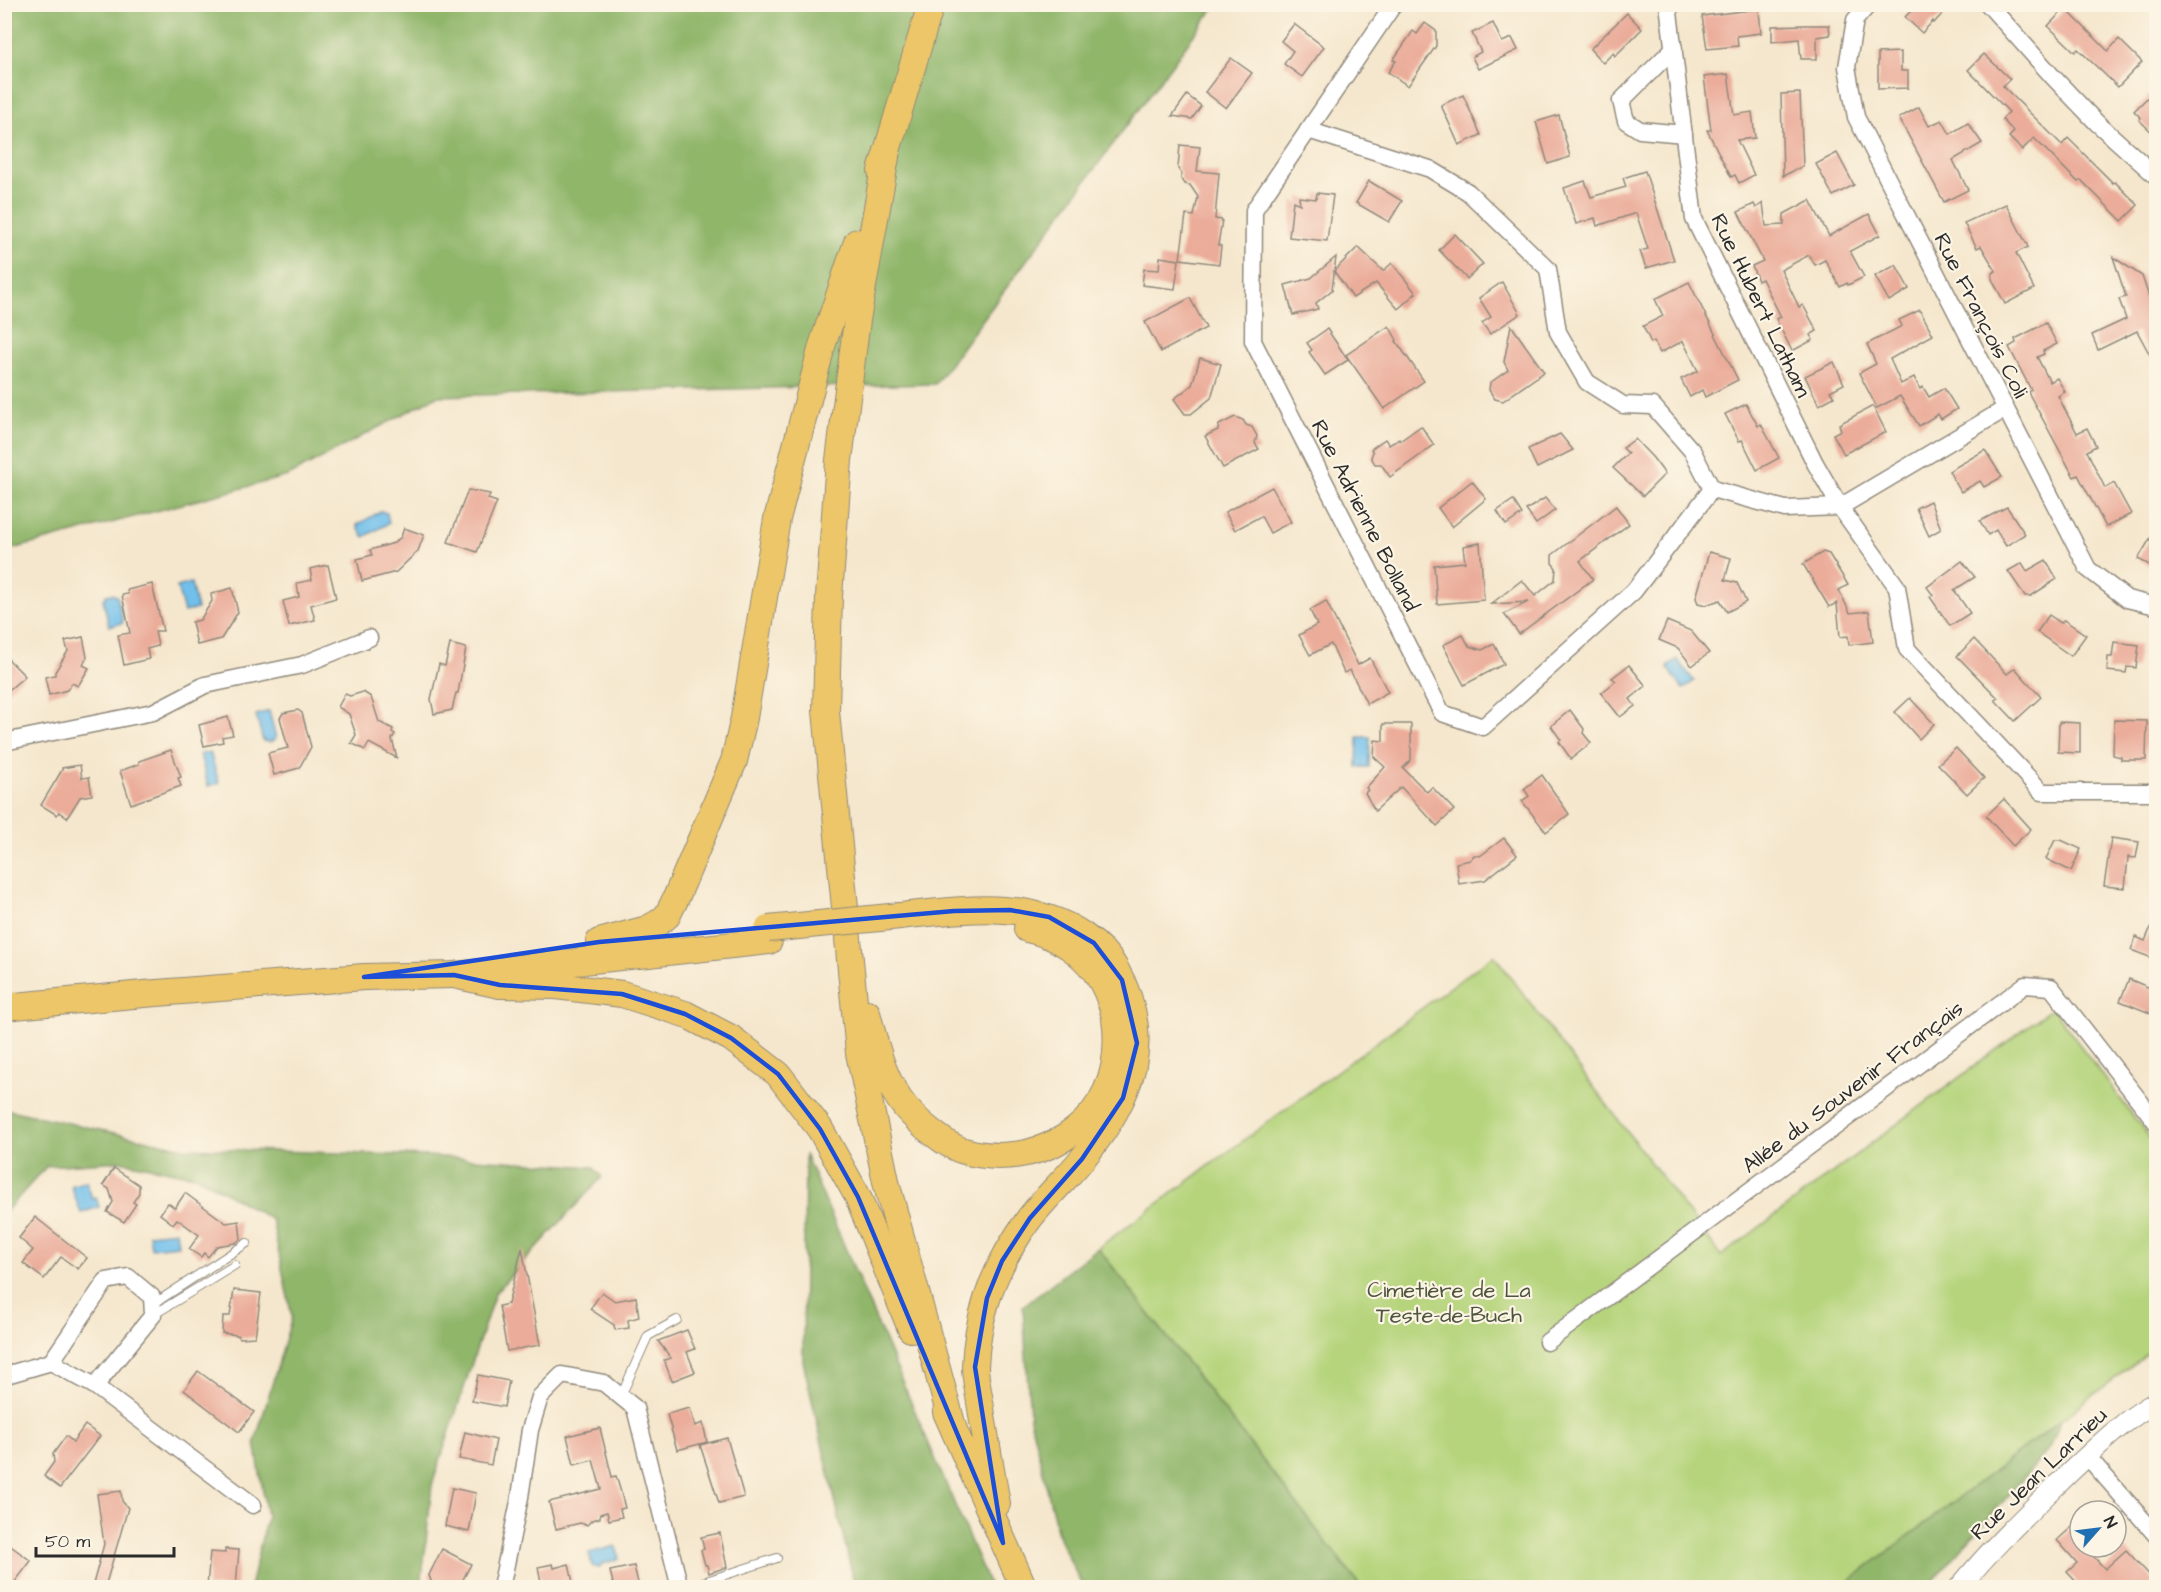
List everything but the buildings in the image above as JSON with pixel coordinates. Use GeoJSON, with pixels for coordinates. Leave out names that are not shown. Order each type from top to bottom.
{"type":"FeatureCollection","features":[{"type":"Feature","properties":{"kind":"main road"},"geometry":{"type":"LineString","coordinates":[[599,942],[646,929],[667,916],[734,761],[744,718],[777,519],[822,346],[886,157],[931,4]]}},
{"type":"Feature","properties":{"kind":"main road"},"geometry":{"type":"LineString","coordinates":[[886,157],[859,309],[839,460],[829,596],[826,711],[859,1053],[886,1186],[953,1427]]}},
{"type":"Feature","properties":{"kind":"main road"},"geometry":{"type":"LineString","coordinates":[[4,1007],[364,977],[454,975],[768,935],[901,922],[954,911],[1010,910],[1049,917],[1071,927],[1110,958],[1122,980],[1132,1013],[1137,1043],[1133,1069],[1123,1098],[1106,1127],[1030,1218],[1002,1261],[987,1298],[978,1334],[975,1367],[1003,1543]]}},
{"type":"Feature","properties":{"kind":"main road"},"geometry":{"type":"LineString","coordinates":[[850,957],[885,1075],[906,1108],[934,1134],[962,1151],[993,1156],[1015,1156],[1049,1147],[1071,1134],[1099,1105],[1109,1087],[1115,1068],[1118,1029],[1111,1000],[1095,969],[1072,948],[1042,932],[1008,925],[901,922]]}},
{"type":"Feature","properties":{"kind":"main road"},"geometry":{"type":"LineString","coordinates":[[364,977],[599,942],[768,935]]}},
{"type":"Feature","properties":{"kind":"main road"},"geometry":{"type":"LineString","coordinates":[[454,975],[500,985],[556,986],[622,994],[685,1014],[731,1038],[778,1074],[820,1129],[858,1197],[894,1289],[1024,1587]]}},
{"type":"Feature","properties":{"kind":"street","name":"Rue Adrienne Bolland"},"geometry":{"type":"LineString","coordinates":[[1394,4],[1254,210],[1253,340],[1442,712],[1483,727],[1635,591],[1712,489]]}},
{"type":"Feature","properties":{"kind":"street","name":"Rue Hubert Latham"},"geometry":{"type":"LineString","coordinates":[[1668,4],[1694,219],[1815,463],[1840,507],[1897,587],[1907,649],[2042,792],[2157,792]]}},
{"type":"Feature","properties":{"kind":"street","name":"Rue François Coli"},"geometry":{"type":"LineString","coordinates":[[1869,4],[1855,20],[1847,67],[1856,117],[2088,569],[2127,600],[2157,606]]}},
{"type":"Feature","properties":{"kind":"street"},"geometry":{"type":"LineString","coordinates":[[1988,4],[2097,123],[2157,176]]}},
{"type":"Feature","properties":{"kind":"street"},"geometry":{"type":"LineString","coordinates":[[1674,48],[1621,101],[1626,121],[1640,130],[1684,134]]}},
{"type":"Feature","properties":{"kind":"street"},"geometry":{"type":"LineString","coordinates":[[1308,130],[1430,169],[1468,192],[1548,269],[1558,332],[1587,382],[1623,405],[1653,406],[1693,452],[1712,489],[1785,509],[1840,507],[2005,409]]}},
{"type":"Feature","properties":{"kind":"street"},"geometry":{"type":"LineString","coordinates":[[4,742],[153,712],[204,685],[302,665],[369,638]]}},
{"type":"Feature","properties":{"kind":"street","name":"Allée du Souvenir Français"},"geometry":{"type":"LineString","coordinates":[[1547,1342],[2025,985],[2051,987],[2157,1122]]}},
{"type":"Feature","properties":{"kind":"street"},"geometry":{"type":"LineString","coordinates":[[4,1377],[51,1362],[106,1281],[128,1278],[152,1297],[152,1310],[95,1386]]}},
{"type":"Feature","properties":{"kind":"street"},"geometry":{"type":"LineString","coordinates":[[51,1362],[95,1386],[253,1504]]}},
{"type":"Feature","properties":{"kind":"street"},"geometry":{"type":"LineString","coordinates":[[501,1587],[520,1497],[530,1430],[540,1397],[562,1375],[604,1383],[635,1408],[680,1587]]}},
{"type":"Feature","properties":{"kind":"street","name":"Rue Jean Larrieu"},"geometry":{"type":"LineString","coordinates":[[1959,1587],[2021,1520],[2087,1456],[2125,1422],[2157,1402]]}},
{"type":"Feature","properties":{"kind":"street"},"geometry":{"type":"LineString","coordinates":[[2087,1456],[2157,1535]]}},
{"type":"Feature","properties":{"kind":"lane"},"geometry":{"type":"LineString","coordinates":[[152,1310],[247,1243]]}},
{"type":"Feature","properties":{"kind":"lane"},"geometry":{"type":"LineString","coordinates":[[152,1310],[235,1265]]}},
{"type":"Feature","properties":{"kind":"lane"},"geometry":{"type":"LineString","coordinates":[[621,1396],[648,1336],[677,1320]]}},
{"type":"Feature","properties":{"kind":"lane"},"geometry":{"type":"LineString","coordinates":[[684,1587],[777,1558]]}},
{"type":"Feature","properties":{"kind":"highlighted area"},"geometry":{"type":"Polygon","coordinates":[[[1010,910],[1049,917],[1094,943],[1122,980],[1137,1043],[1123,1098],[1082,1159],[1030,1218],[1002,1261],[987,1298],[975,1367],[1003,1543],[858,1197],[820,1129],[778,1074],[731,1038],[685,1014],[622,994],[500,985],[454,975],[364,977],[599,942],[954,911],[1010,910]]]}},
{"type":"Feature","properties":{"kind":"green space"},"geometry":{"type":"Polygon","coordinates":[[[5,5],[1216,5],[935,384],[437,396],[288,476],[5,551],[5,5]]]}},
{"type":"Feature","properties":{"kind":"green space","name":"Cimetière de La Teste-de-Buch"},"geometry":{"type":"Polygon","coordinates":[[[1494,955],[1721,1256],[2052,1008],[2156,1146],[2156,1347],[1842,1587],[1361,1587],[1098,1248],[1494,955]]]}},
{"type":"Feature","properties":{"kind":"green space"},"geometry":{"type":"Polygon","coordinates":[[[4,1109],[184,1148],[428,1156],[593,1167],[602,1177],[495,1293],[432,1485],[421,1587],[250,1587],[267,1517],[255,1442],[292,1317],[272,1220],[199,1177],[120,1161],[47,1166],[5,1212],[4,1109]]]}},
{"type":"Feature","properties":{"kind":"green space"},"geometry":{"type":"Polygon","coordinates":[[[805,1154],[990,1587],[855,1587],[803,1361],[805,1154]]]}},
{"type":"Feature","properties":{"kind":"green space"},"geometry":{"type":"Polygon","coordinates":[[[1098,1248],[1361,1587],[1083,1587],[1059,1538],[1030,1419],[1023,1306],[1098,1248]]]}},
{"type":"Feature","properties":{"kind":"green space"},"geometry":{"type":"Polygon","coordinates":[[[2061,1420],[2050,1448],[1928,1587],[1842,1587],[2061,1420]]]}},
{"type":"Feature","properties":{"kind":"water"},"geometry":{"type":"Polygon","coordinates":[[[381,511],[387,513],[389,523],[364,537],[357,525],[381,511]]]}},
{"type":"Feature","properties":{"kind":"water"},"geometry":{"type":"Polygon","coordinates":[[[191,583],[197,609],[184,612],[177,587],[191,583]]]}},
{"type":"Feature","properties":{"kind":"water"},"geometry":{"type":"Polygon","coordinates":[[[106,595],[117,596],[123,623],[109,626],[103,599],[106,595]]]}},
{"type":"Feature","properties":{"kind":"water"},"geometry":{"type":"Polygon","coordinates":[[[1677,659],[1694,681],[1683,689],[1668,669],[1668,666],[1677,659]]]}},
{"type":"Feature","properties":{"kind":"water"},"geometry":{"type":"Polygon","coordinates":[[[269,711],[276,738],[270,742],[263,741],[256,715],[269,711]]]}},
{"type":"Feature","properties":{"kind":"water"},"geometry":{"type":"Polygon","coordinates":[[[1358,737],[1370,737],[1369,767],[1357,767],[1358,737]]]}},
{"type":"Feature","properties":{"kind":"water"},"geometry":{"type":"Polygon","coordinates":[[[210,752],[219,783],[208,786],[200,754],[210,752]]]}},
{"type":"Feature","properties":{"kind":"water"},"geometry":{"type":"Polygon","coordinates":[[[86,1181],[92,1198],[96,1197],[99,1207],[81,1213],[71,1186],[86,1181]]]}},
{"type":"Feature","properties":{"kind":"water"},"geometry":{"type":"Polygon","coordinates":[[[176,1231],[178,1245],[151,1248],[149,1234],[176,1231]]]}},
{"type":"Feature","properties":{"kind":"water"},"geometry":{"type":"Polygon","coordinates":[[[616,1546],[619,1559],[602,1564],[599,1568],[592,1566],[589,1553],[616,1546]]]}}]}
